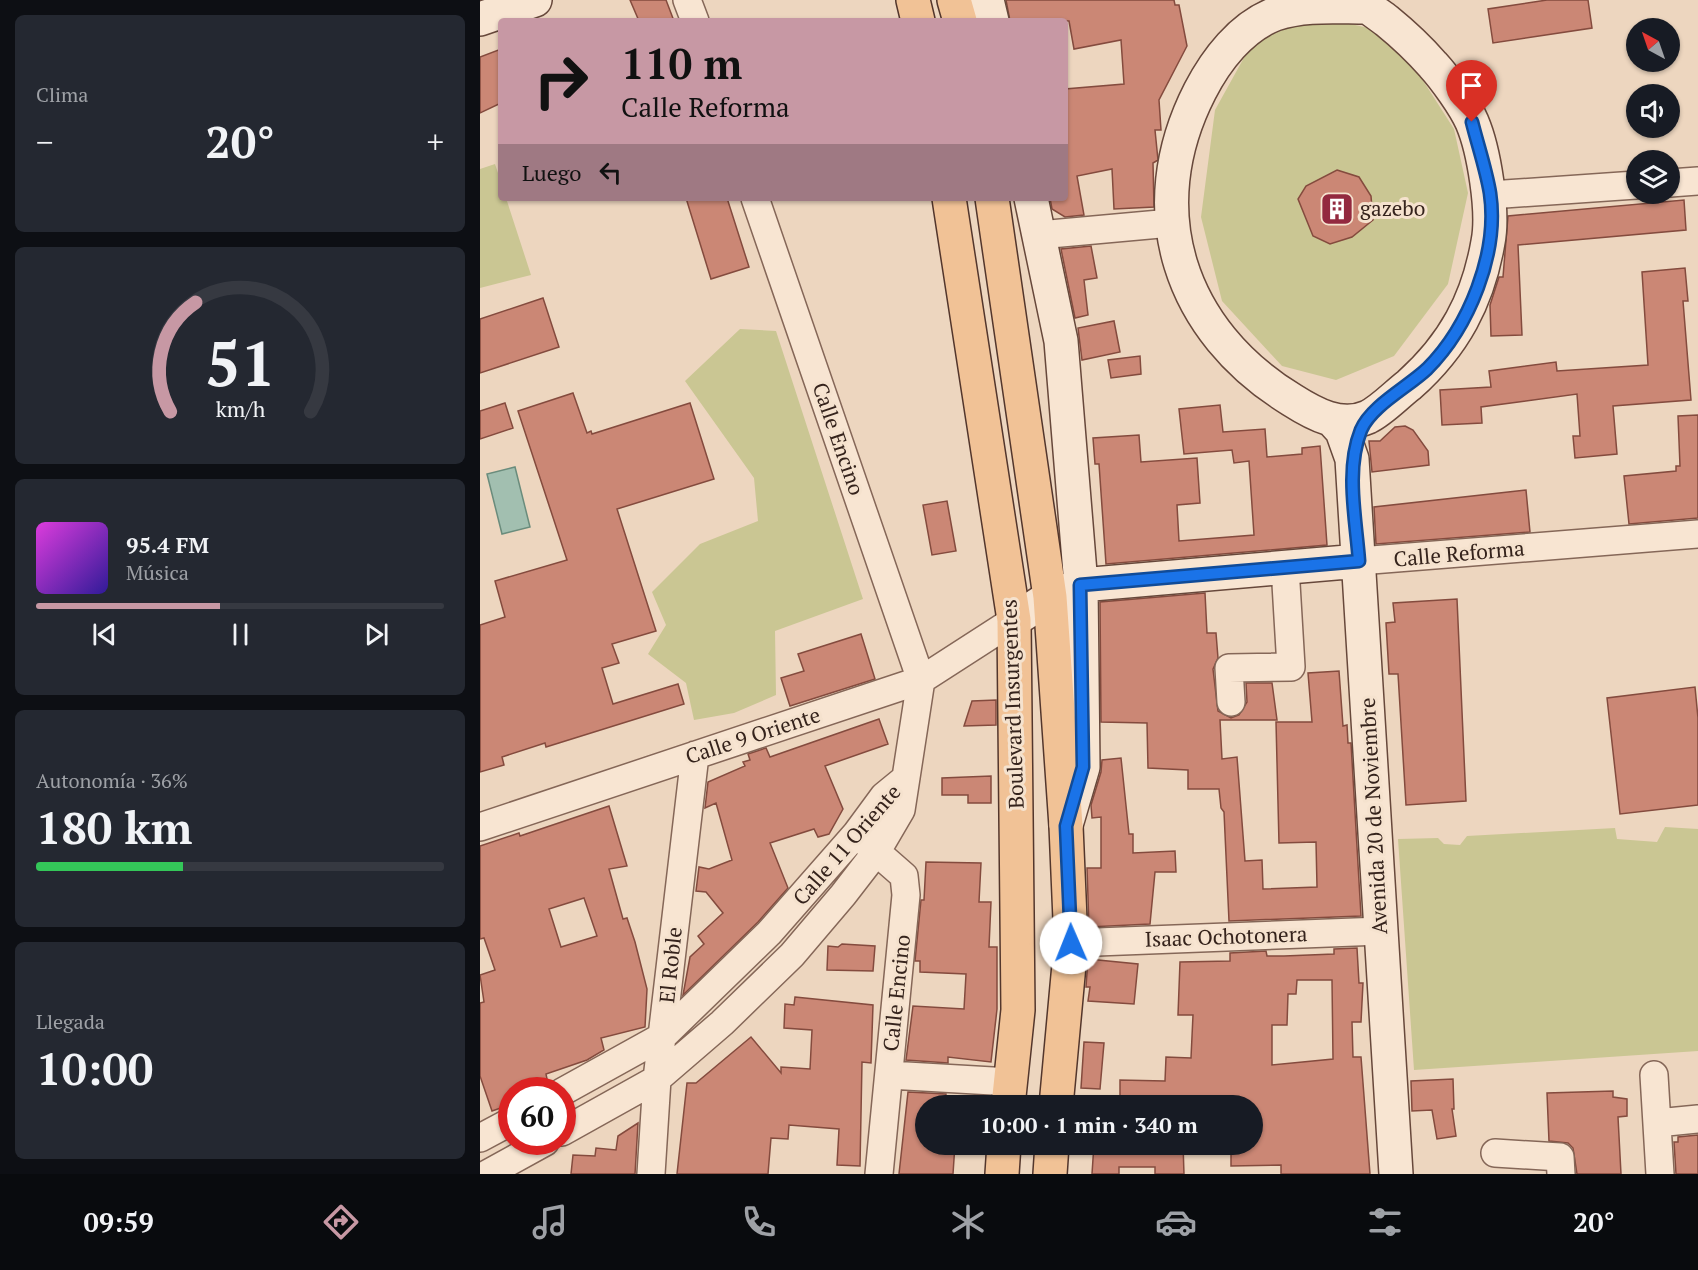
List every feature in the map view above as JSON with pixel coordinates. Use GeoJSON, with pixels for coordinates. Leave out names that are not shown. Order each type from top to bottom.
{"type":"FeatureCollection","features":[{"type":"Feature","properties":{"kind":"main road"},"geometry":{"type":"LineString","coordinates":[[912,0],[917,18]]}},
{"type":"Feature","properties":{"kind":"main road"},"geometry":{"type":"LineString","coordinates":[[954,0],[959,18]]}},
{"type":"Feature","properties":{"kind":"main road","name":"Boulevard Insurgentes"},"geometry":{"type":"LineString","coordinates":[[949,201],[1014,620],[1018,1010],[1009,1094]]}},
{"type":"Feature","properties":{"kind":"main road","name":"Boulevard Insurgentes"},"geometry":{"type":"LineString","coordinates":[[992,201],[1050,597],[1066,826],[1071,943],[1057,1095]]}},
{"type":"Feature","properties":{"kind":"main road"},"geometry":{"type":"LineString","coordinates":[[1002,1174],[1004,1155]]}},
{"type":"Feature","properties":{"kind":"main road"},"geometry":{"type":"LineString","coordinates":[[1050,1174],[1051,1155]]}},
{"type":"Feature","properties":{"kind":"street"},"geometry":{"type":"LineString","coordinates":[[480,19],[535,0]]}},
{"type":"Feature","properties":{"kind":"street"},"geometry":{"type":"LineString","coordinates":[[687,0],[694,18]]}},
{"type":"Feature","properties":{"kind":"street"},"geometry":{"type":"LineString","coordinates":[[987,0],[991,18]]}},
{"type":"Feature","properties":{"kind":"street"},"geometry":{"type":"LineString","coordinates":[[1304,3],[1363,4],[1398,30],[1435,66],[1472,122],[1490,195],[1489,238],[1480,280],[1459,330],[1428,368],[1367,417],[1349,421],[1332,420],[1312,413],[1269,386],[1230,351],[1199,309],[1182,268],[1171,223],[1174,166],[1186,118],[1208,77],[1237,38],[1272,15],[1304,3]]}},
{"type":"Feature","properties":{"kind":"street"},"geometry":{"type":"LineString","coordinates":[[1680,182],[1698,181]]}},
{"type":"Feature","properties":{"kind":"street"},"geometry":{"type":"LineString","coordinates":[[1490,195],[1626,186]]}},
{"type":"Feature","properties":{"kind":"street","name":"Calle Encino"},"geometry":{"type":"LineString","coordinates":[[756,201],[921,680]]}},
{"type":"Feature","properties":{"kind":"street","name":"Boulevard Insurgentes"},"geometry":{"type":"LineString","coordinates":[[1032,201],[1061,341],[1080,585],[1083,767],[1066,826]]}},
{"type":"Feature","properties":{"kind":"street"},"geometry":{"type":"LineString","coordinates":[[1039,235],[1171,223]]}},
{"type":"Feature","properties":{"kind":"street","name":"Avenida 20 de Noviembre"},"geometry":{"type":"LineString","coordinates":[[1352,459],[1367,417]]}},
{"type":"Feature","properties":{"kind":"street","name":"Avenida 20 de Noviembre"},"geometry":{"type":"LineString","coordinates":[[1332,420],[1342,431],[1352,459],[1396,1174]]}},
{"type":"Feature","properties":{"kind":"street","name":"Calle Reforma"},"geometry":{"type":"LineString","coordinates":[[1014,620],[1050,597],[1080,585],[1698,534]]}},
{"type":"Feature","properties":{"kind":"street"},"geometry":{"type":"LineString","coordinates":[[1231,702],[1229,668],[1292,667],[1285,567]]}},
{"type":"Feature","properties":{"kind":"street","name":"Calle 9 Oriente"},"geometry":{"type":"LineString","coordinates":[[480,827],[921,680],[1014,620]]}},
{"type":"Feature","properties":{"kind":"street"},"geometry":{"type":"LineString","coordinates":[[906,778],[921,680]]}},
{"type":"Feature","properties":{"kind":"street","name":"El Roble"},"geometry":{"type":"LineString","coordinates":[[651,1174],[657,1079],[695,755]]}},
{"type":"Feature","properties":{"kind":"street","name":"Calle 11 Oriente"},"geometry":{"type":"LineString","coordinates":[[576,1084],[663,1036],[769,933],[856,834],[884,796],[906,778]]}},
{"type":"Feature","properties":{"kind":"street","name":"Calle 11 Oriente"},"geometry":{"type":"LineString","coordinates":[[576,1124],[657,1079],[722,1023],[792,955],[877,851],[901,810],[906,778]]}},
{"type":"Feature","properties":{"kind":"street","name":"Calle Encino"},"geometry":{"type":"LineString","coordinates":[[856,834],[904,876],[906,895],[879,1174]]}},
{"type":"Feature","properties":{"kind":"street","name":"Isaac Ochotonera"},"geometry":{"type":"LineString","coordinates":[[1071,943],[1381,930]]}},
{"type":"Feature","properties":{"kind":"street"},"geometry":{"type":"LineString","coordinates":[[889,1075],[1009,1094]]}},
{"type":"Feature","properties":{"kind":"street"},"geometry":{"type":"LineString","coordinates":[[1654,1076],[1660,1174]]}},
{"type":"Feature","properties":{"kind":"street"},"geometry":{"type":"LineString","coordinates":[[1657,1123],[1698,1119]]}},
{"type":"Feature","properties":{"kind":"street"},"geometry":{"type":"LineString","coordinates":[[481,1135],[498,1127]]}},
{"type":"Feature","properties":{"kind":"street"},"geometry":{"type":"LineString","coordinates":[[1495,1153],[1560,1157],[1561,1174]]}},
{"type":"Feature","properties":{"kind":"street"},"geometry":{"type":"LineString","coordinates":[[487,1174],[521,1155]]}},
{"type":"Feature","properties":{"kind":"shaded area"},"geometry":{"type":"Polygon","coordinates":[[[1306,14],[1373,29],[1415,68],[1454,129],[1468,193],[1448,284],[1394,356],[1336,380],[1282,366],[1222,301],[1201,217],[1215,110],[1251,45],[1306,14]]]}},
{"type":"Feature","properties":{"kind":"shaded area"},"geometry":{"type":"Polygon","coordinates":[[[495,164],[498,173],[498,201],[507,201],[531,275],[480,288],[480,169],[495,164]]]}},
{"type":"Feature","properties":{"kind":"shaded area"},"geometry":{"type":"Polygon","coordinates":[[[740,329],[776,331],[863,599],[775,631],[776,695],[734,713],[694,720],[686,683],[648,654],[666,625],[652,592],[700,544],[758,521],[754,478],[685,381],[740,329]]]}},
{"type":"Feature","properties":{"kind":"shaded area"},"geometry":{"type":"Polygon","coordinates":[[[515,467],[530,527],[502,534],[487,474],[515,467]]]}},
{"type":"Feature","properties":{"kind":"shaded area"},"geometry":{"type":"Polygon","coordinates":[[[1665,827],[1698,829],[1698,1051],[1414,1070],[1398,839],[1438,838],[1444,844],[1460,845],[1467,836],[1615,828],[1617,839],[1657,842],[1665,827]]]}},
{"type":"Feature","properties":{"kind":"building"},"geometry":{"type":"Polygon","coordinates":[[[630,0],[666,0],[673,18],[638,18],[630,0]]]}},
{"type":"Feature","properties":{"kind":"building"},"geometry":{"type":"Polygon","coordinates":[[[1006,0],[1174,0],[1175,5],[1179,5],[1187,46],[1159,100],[1161,130],[1155,130],[1158,160],[1153,163],[1154,207],[1114,209],[1112,169],[1077,176],[1084,215],[1065,217],[1052,209],[1051,201],[1068,201],[1068,89],[1124,84],[1121,40],[1074,49],[1068,18],[1009,18],[1006,0]]]}},
{"type":"Feature","properties":{"kind":"building"},"geometry":{"type":"Polygon","coordinates":[[[1547,0],[1588,0],[1592,28],[1493,43],[1488,9],[1547,0]]]}},
{"type":"Feature","properties":{"kind":"building"},"geometry":{"type":"Polygon","coordinates":[[[498,50],[498,104],[480,113],[480,57],[498,50]]]}},
{"type":"Feature","properties":{"kind":"building","name":"gazebo"},"geometry":{"type":"Polygon","coordinates":[[[1337,170],[1359,177],[1371,196],[1373,220],[1352,237],[1330,244],[1313,236],[1298,199],[1306,186],[1337,170]]]}},
{"type":"Feature","properties":{"kind":"building"},"geometry":{"type":"Polygon","coordinates":[[[1680,200],[1684,200],[1686,230],[1518,245],[1522,335],[1491,336],[1490,305],[1499,277],[1503,277],[1508,216],[1640,204],[1680,204],[1680,200]]]}},
{"type":"Feature","properties":{"kind":"building"},"geometry":{"type":"Polygon","coordinates":[[[687,201],[728,201],[749,267],[711,279],[687,201]]]}},
{"type":"Feature","properties":{"kind":"building"},"geometry":{"type":"Polygon","coordinates":[[[1091,246],[1097,278],[1084,280],[1088,315],[1075,318],[1061,249],[1091,246]]]}},
{"type":"Feature","properties":{"kind":"building"},"geometry":{"type":"Polygon","coordinates":[[[1685,268],[1688,301],[1683,301],[1691,400],[1613,406],[1617,454],[1575,458],[1573,436],[1580,436],[1577,394],[1481,407],[1482,423],[1442,425],[1440,390],[1491,387],[1489,371],[1556,362],[1557,371],[1648,365],[1642,272],[1685,268]]]}},
{"type":"Feature","properties":{"kind":"building"},"geometry":{"type":"Polygon","coordinates":[[[543,298],[559,347],[480,373],[480,319],[543,298]]]}},
{"type":"Feature","properties":{"kind":"building"},"geometry":{"type":"Polygon","coordinates":[[[1114,321],[1120,352],[1082,360],[1078,328],[1114,321]]]}},
{"type":"Feature","properties":{"kind":"building"},"geometry":{"type":"Polygon","coordinates":[[[1140,356],[1141,374],[1111,378],[1108,360],[1140,356]]]}},
{"type":"Feature","properties":{"kind":"building"},"geometry":{"type":"Polygon","coordinates":[[[573,393],[587,433],[591,431],[592,434],[690,403],[714,479],[617,509],[656,631],[612,644],[619,663],[602,668],[613,704],[678,684],[684,704],[546,747],[545,743],[502,757],[504,765],[480,772],[480,625],[505,617],[495,581],[567,560],[518,411],[573,393]]]}},
{"type":"Feature","properties":{"kind":"building"},"geometry":{"type":"Polygon","coordinates":[[[505,403],[513,428],[480,439],[480,411],[505,403]]]}},
{"type":"Feature","properties":{"kind":"building"},"geometry":{"type":"Polygon","coordinates":[[[1220,405],[1223,432],[1265,429],[1267,457],[1302,454],[1302,448],[1320,446],[1327,545],[1106,564],[1099,464],[1095,464],[1093,438],[1139,435],[1141,462],[1197,458],[1200,503],[1177,505],[1179,541],[1254,535],[1249,461],[1234,463],[1232,450],[1184,454],[1179,409],[1220,405]]]}},
{"type":"Feature","properties":{"kind":"building"},"geometry":{"type":"Polygon","coordinates":[[[1698,415],[1698,518],[1629,524],[1624,476],[1676,471],[1676,466],[1680,466],[1678,416],[1698,415]]]}},
{"type":"Feature","properties":{"kind":"building"},"geometry":{"type":"Polygon","coordinates":[[[1405,426],[1413,430],[1428,451],[1429,465],[1372,472],[1369,441],[1380,441],[1395,427],[1405,426]]]}},
{"type":"Feature","properties":{"kind":"building"},"geometry":{"type":"Polygon","coordinates":[[[1526,490],[1530,532],[1376,544],[1374,507],[1526,490]]]}},
{"type":"Feature","properties":{"kind":"building"},"geometry":{"type":"Polygon","coordinates":[[[947,501],[956,551],[932,555],[923,505],[947,501]]]}},
{"type":"Feature","properties":{"kind":"building"},"geometry":{"type":"Polygon","coordinates":[[[1205,593],[1207,633],[1216,633],[1218,658],[1213,669],[1218,711],[1231,718],[1239,715],[1247,702],[1246,683],[1272,683],[1277,720],[1220,720],[1222,759],[1237,757],[1245,861],[1262,860],[1263,889],[1317,887],[1316,842],[1279,843],[1276,722],[1312,722],[1308,673],[1339,671],[1343,726],[1347,725],[1348,743],[1351,743],[1361,916],[1229,921],[1224,812],[1221,808],[1219,789],[1188,789],[1188,770],[1148,768],[1147,723],[1101,722],[1100,602],[1205,593]]]}},
{"type":"Feature","properties":{"kind":"building"},"geometry":{"type":"Polygon","coordinates":[[[1457,599],[1466,801],[1406,805],[1398,674],[1389,674],[1386,623],[1395,622],[1393,603],[1457,599]]]}},
{"type":"Feature","properties":{"kind":"building"},"geometry":{"type":"Polygon","coordinates":[[[861,634],[875,679],[790,706],[781,678],[804,671],[798,654],[861,634]]]}},
{"type":"Feature","properties":{"kind":"building"},"geometry":{"type":"Polygon","coordinates":[[[1695,687],[1698,718],[1698,805],[1620,814],[1607,698],[1695,687]]]}},
{"type":"Feature","properties":{"kind":"building"},"geometry":{"type":"Polygon","coordinates":[[[996,700],[996,725],[964,726],[972,701],[996,700]]]}},
{"type":"Feature","properties":{"kind":"building"},"geometry":{"type":"Polygon","coordinates":[[[879,719],[888,744],[825,766],[843,809],[829,834],[818,837],[814,829],[770,843],[788,888],[758,922],[683,995],[690,957],[704,944],[698,936],[723,913],[706,892],[696,891],[699,867],[709,869],[732,860],[716,803],[705,808],[708,782],[745,766],[743,762],[750,760],[748,754],[766,748],[770,757],[879,719]]]}},
{"type":"Feature","properties":{"kind":"building"},"geometry":{"type":"Polygon","coordinates":[[[1121,758],[1129,834],[1133,834],[1133,853],[1175,851],[1176,872],[1155,872],[1150,924],[1089,927],[1087,868],[1101,868],[1101,817],[1092,818],[1091,805],[1101,772],[1102,760],[1121,758]]]}},
{"type":"Feature","properties":{"kind":"building"},"geometry":{"type":"Polygon","coordinates":[[[991,776],[991,803],[968,803],[968,795],[942,795],[942,778],[991,776]]]}},
{"type":"Feature","properties":{"kind":"building"},"geometry":{"type":"Polygon","coordinates":[[[609,806],[627,866],[609,869],[623,919],[627,918],[635,942],[647,989],[645,1027],[601,1038],[604,1050],[587,1060],[546,1074],[547,1077],[498,1077],[498,1109],[492,1111],[480,1076],[480,1003],[484,1002],[480,975],[495,970],[484,938],[480,939],[480,846],[519,833],[520,836],[609,806]],[[584,898],[549,909],[561,947],[597,936],[584,898]]]}},
{"type":"Feature","properties":{"kind":"building"},"geometry":{"type":"Polygon","coordinates":[[[926,862],[981,863],[979,902],[991,902],[989,947],[997,947],[997,1009],[991,1062],[948,1057],[948,1063],[906,1060],[913,1006],[964,1009],[966,974],[920,972],[920,961],[915,961],[921,900],[924,900],[926,862]]]}},
{"type":"Feature","properties":{"kind":"building"},"geometry":{"type":"Polygon","coordinates":[[[842,944],[875,946],[873,971],[827,970],[828,946],[838,947],[842,944]]]}},
{"type":"Feature","properties":{"kind":"building"},"geometry":{"type":"Polygon","coordinates":[[[1357,948],[1359,983],[1363,983],[1361,1022],[1352,1022],[1353,1057],[1361,1057],[1370,1174],[1281,1174],[1281,1165],[1231,1166],[1231,1155],[1263,1155],[1263,1095],[1120,1095],[1120,1080],[1165,1081],[1166,1057],[1191,1058],[1193,1015],[1178,1015],[1180,962],[1230,961],[1230,953],[1266,951],[1267,956],[1334,954],[1334,949],[1357,948]],[[1297,980],[1296,994],[1288,994],[1287,1025],[1272,1025],[1272,1065],[1333,1059],[1332,980],[1297,980]]]}},
{"type":"Feature","properties":{"kind":"building"},"geometry":{"type":"Polygon","coordinates":[[[1088,959],[1138,964],[1134,1004],[1088,1001],[1090,987],[1086,987],[1088,959]]]}},
{"type":"Feature","properties":{"kind":"building"},"geometry":{"type":"Polygon","coordinates":[[[795,997],[873,1005],[871,1063],[862,1062],[860,1166],[837,1165],[839,1129],[789,1125],[788,1139],[771,1138],[768,1174],[677,1174],[687,1083],[696,1083],[751,1037],[781,1073],[781,1067],[810,1069],[812,1030],[784,1028],[785,1004],[794,1005],[795,997]]]}},
{"type":"Feature","properties":{"kind":"building"},"geometry":{"type":"Polygon","coordinates":[[[1084,1042],[1104,1043],[1100,1089],[1081,1088],[1084,1042]]]}},
{"type":"Feature","properties":{"kind":"building"},"geometry":{"type":"Polygon","coordinates":[[[1453,1079],[1454,1109],[1452,1109],[1456,1136],[1437,1139],[1432,1110],[1412,1111],[1411,1081],[1453,1079]]]}},
{"type":"Feature","properties":{"kind":"building"},"geometry":{"type":"Polygon","coordinates":[[[1613,1091],[1613,1097],[1627,1099],[1627,1116],[1618,1117],[1621,1174],[1577,1174],[1573,1148],[1568,1143],[1549,1141],[1547,1093],[1613,1091]]]}},
{"type":"Feature","properties":{"kind":"building"},"geometry":{"type":"Polygon","coordinates":[[[908,1092],[946,1094],[915,1095],[915,1155],[954,1155],[953,1174],[899,1174],[908,1092]]]}},
{"type":"Feature","properties":{"kind":"building"},"geometry":{"type":"Polygon","coordinates":[[[638,1123],[635,1174],[571,1174],[573,1155],[595,1156],[596,1148],[616,1150],[618,1136],[638,1123]]]}},
{"type":"Feature","properties":{"kind":"building"},"geometry":{"type":"Polygon","coordinates":[[[1698,1135],[1698,1174],[1676,1174],[1674,1142],[1678,1142],[1678,1137],[1698,1135]]]}},
{"type":"Feature","properties":{"kind":"building"},"geometry":{"type":"Polygon","coordinates":[[[1093,1155],[1183,1155],[1184,1174],[1155,1174],[1155,1167],[1119,1167],[1119,1174],[1092,1174],[1093,1155]]]}},
{"type":"Feature","properties":{"kind":"place","name":"gazebo"},"geometry":{"type":"Point","coordinates":[1337,209]}},
{"type":"Feature","properties":{"kind":"route"},"geometry":{"type":"LineString","coordinates":[[1071,943],[1066,826],[1083,767],[1080,585],[1359,561],[1352,459],[1361,429],[1367,417],[1428,368],[1459,330],[1480,280],[1489,238],[1490,195],[1472,122]]}}]}
